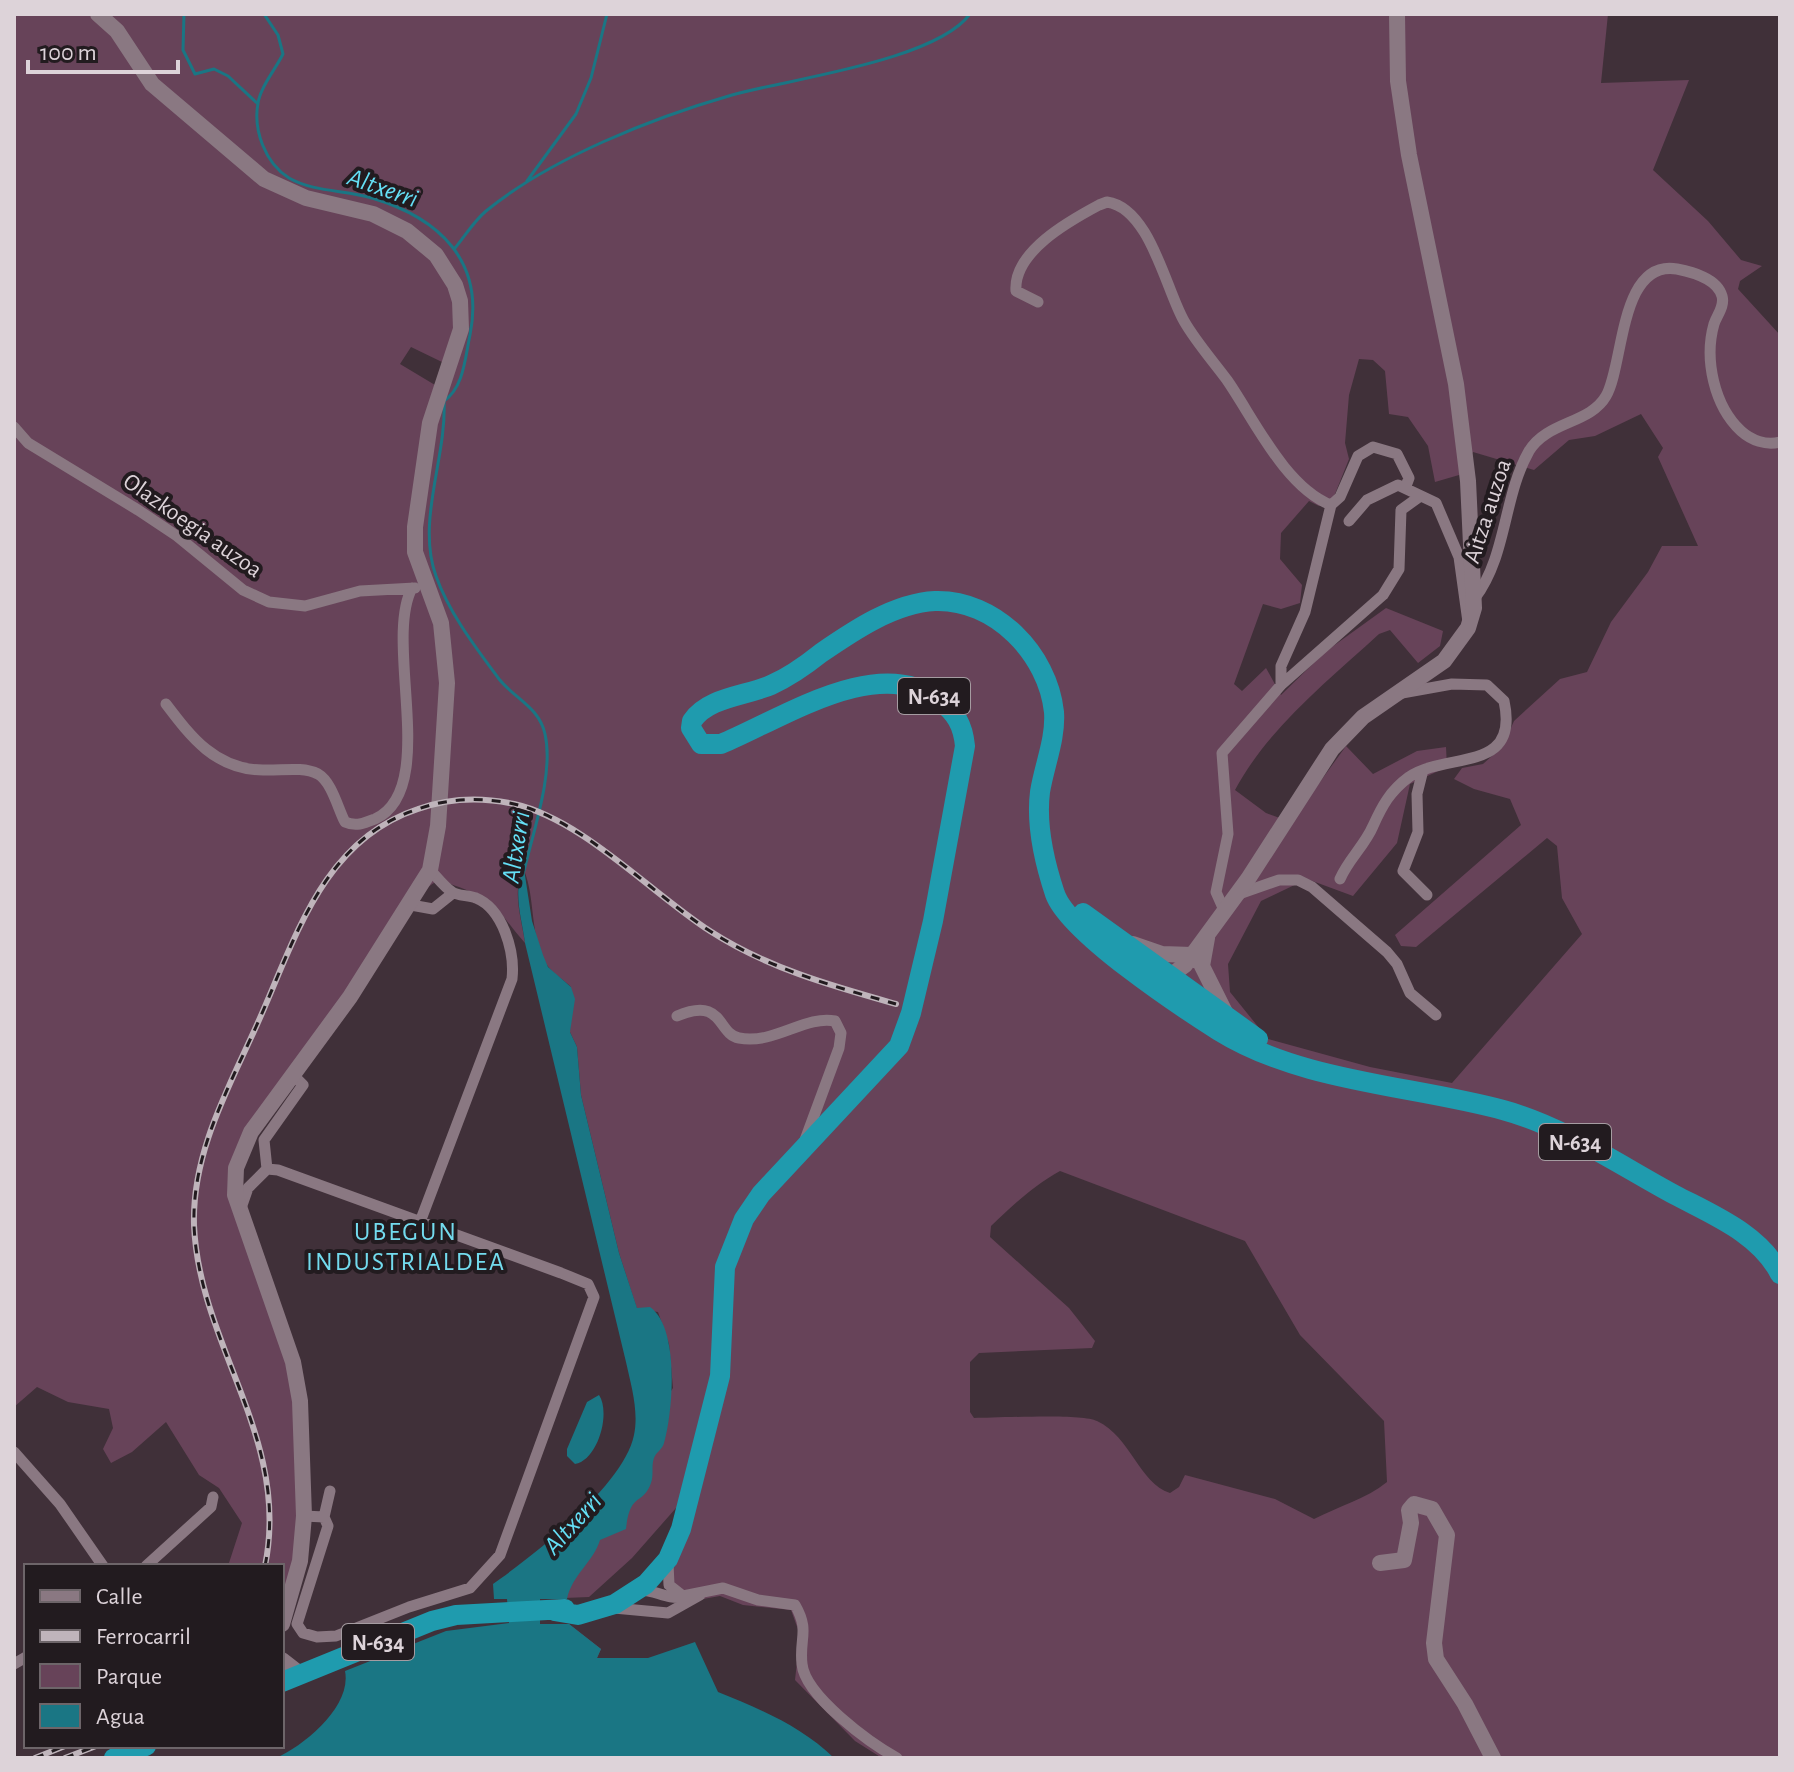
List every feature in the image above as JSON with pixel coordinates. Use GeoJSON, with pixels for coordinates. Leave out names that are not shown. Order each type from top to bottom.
{"type":"FeatureCollection","features":[{"type":"Feature","properties":{"kind":"highway","name":"N-634"},"geometry":{"type":"LineString","coordinates":[[291,1678],[432,1621],[477,1613],[554,1611],[578,1615],[639,1590],[668,1551],[691,1484],[720,1376],[725,1267],[744,1219],[761,1194],[892,1056],[904,1035],[929,936],[965,746],[964,729],[950,708],[932,694],[893,682],[859,686],[721,744],[701,744],[691,728],[696,715],[709,706],[773,684],[845,637],[895,610],[935,601],[970,606],[1009,627],[1042,671],[1051,694],[1054,716],[1039,812],[1056,895],[1065,913],[1115,945],[1230,1029],[1339,1073],[1528,1118],[1720,1219],[1758,1245],[1780,1274]]}},
{"type":"Feature","properties":{"kind":"highway"},"geometry":{"type":"LineString","coordinates":[[1115,945],[1154,977],[1170,976],[1177,993],[1230,1029]]}},
{"type":"Feature","properties":{"kind":"highway","name":"N-634"},"geometry":{"type":"LineString","coordinates":[[606,1603],[668,1551]]}},
{"type":"Feature","properties":{"kind":"highway"},"geometry":{"type":"LineString","coordinates":[[114,1758],[141,1748]]}},
{"type":"Feature","properties":{"kind":"street"},"geometry":{"type":"LineString","coordinates":[[98,14],[117,31],[152,84],[264,179],[306,198],[357,209],[390,222],[423,242],[447,271],[460,301],[461,329],[435,401],[415,520],[420,587],[443,633],[447,683],[438,826],[430,870],[411,905],[243,1149],[234,1183],[240,1212],[297,1378],[304,1516],[300,1561],[284,1617]]}},
{"type":"Feature","properties":{"kind":"street"},"geometry":{"type":"LineString","coordinates":[[1170,976],[1171,968],[1192,958],[1332,749],[1363,717],[1402,693],[1444,661],[1469,627],[1475,598],[1468,481],[1456,384],[1409,155],[1398,81],[1397,14]]}},
{"type":"Feature","properties":{"kind":"street"},"geometry":{"type":"LineString","coordinates":[[1038,302],[1016,291],[1015,277],[1036,248],[1099,205],[1107,202],[1119,206],[1152,244],[1181,316],[1261,436],[1309,490],[1331,505]]}},
{"type":"Feature","properties":{"kind":"street","name":"Aitza auzoa"},"geometry":{"type":"LineString","coordinates":[[1475,598],[1487,583],[1510,495],[1530,450],[1544,433],[1602,403],[1613,381],[1627,308],[1639,289],[1654,275],[1672,268],[1709,280],[1719,290],[1723,304],[1714,326],[1711,353],[1718,397],[1732,422],[1746,435],[1765,444],[1780,442]]}},
{"type":"Feature","properties":{"kind":"street","name":"Olazkoegia auzoa"},"geometry":{"type":"LineString","coordinates":[[14,427],[28,443],[138,510],[200,554],[243,590],[269,602],[305,606],[360,591],[420,587]]}},
{"type":"Feature","properties":{"kind":"street"},"geometry":{"type":"LineString","coordinates":[[1281,685],[1281,666],[1305,612],[1331,505],[1340,497],[1358,456],[1373,447],[1397,454],[1409,478],[1406,486]]}},
{"type":"Feature","properties":{"kind":"street"},"geometry":{"type":"LineString","coordinates":[[1406,486],[1419,497],[1436,503],[1445,516],[1462,571],[1469,627]]}},
{"type":"Feature","properties":{"kind":"street"},"geometry":{"type":"LineString","coordinates":[[1349,521],[1367,500],[1382,491],[1406,486]]}},
{"type":"Feature","properties":{"kind":"street"},"geometry":{"type":"LineString","coordinates":[[1224,910],[1216,887],[1228,834],[1222,753],[1281,685],[1383,595],[1399,569],[1401,510],[1419,497]]}},
{"type":"Feature","properties":{"kind":"street"},"geometry":{"type":"LineString","coordinates":[[166,704],[198,746],[217,758],[260,771],[288,769],[317,774],[325,781],[345,822],[359,824],[380,816],[397,794],[407,763],[405,614],[420,587]]}},
{"type":"Feature","properties":{"kind":"street"},"geometry":{"type":"LineString","coordinates":[[1340,879],[1373,827],[1381,804],[1409,777],[1441,762],[1467,762],[1490,751],[1505,731],[1504,701],[1487,685],[1467,683],[1402,693]]}},
{"type":"Feature","properties":{"kind":"street"},"geometry":{"type":"LineString","coordinates":[[1423,770],[1417,794],[1418,832],[1403,871],[1427,895]]}},
{"type":"Feature","properties":{"kind":"street"},"geometry":{"type":"LineString","coordinates":[[420,1222],[512,979],[514,964],[500,922],[488,906],[478,899],[453,893],[430,870]]}},
{"type":"Feature","properties":{"kind":"street"},"geometry":{"type":"LineString","coordinates":[[1235,895],[1279,880],[1304,883],[1387,952],[1397,964],[1410,993],[1436,1015]]}},
{"type":"Feature","properties":{"kind":"street"},"geometry":{"type":"LineString","coordinates":[[411,905],[433,909],[453,893]]}},
{"type":"Feature","properties":{"kind":"street"},"geometry":{"type":"LineString","coordinates":[[1115,945],[1192,958]]}},
{"type":"Feature","properties":{"kind":"street"},"geometry":{"type":"LineString","coordinates":[[1192,958],[1223,1009],[1230,1029]]}},
{"type":"Feature","properties":{"kind":"street"},"geometry":{"type":"LineString","coordinates":[[677,1016],[694,1009],[707,1012],[723,1022],[733,1037],[740,1039],[770,1037],[819,1021],[835,1021],[841,1033],[839,1048],[802,1148]]}},
{"type":"Feature","properties":{"kind":"street"},"geometry":{"type":"LineString","coordinates":[[267,1169],[264,1140],[303,1085],[294,1076]]}},
{"type":"Feature","properties":{"kind":"street"},"geometry":{"type":"LineString","coordinates":[[267,1169],[278,1170],[588,1284],[595,1302],[500,1555],[478,1582],[336,1636],[317,1637],[303,1633],[297,1624],[328,1526],[324,1517],[330,1491]]}},
{"type":"Feature","properties":{"kind":"street"},"geometry":{"type":"LineString","coordinates":[[240,1212],[248,1188],[267,1169]]}},
{"type":"Feature","properties":{"kind":"street"},"geometry":{"type":"LineString","coordinates":[[14,1452],[60,1504],[102,1564]]}},
{"type":"Feature","properties":{"kind":"street"},"geometry":{"type":"LineString","coordinates":[[148,1564],[211,1507],[213,1497]]}},
{"type":"Feature","properties":{"kind":"street"},"geometry":{"type":"LineString","coordinates":[[1380,1563],[1404,1560],[1411,1523],[1409,1510],[1414,1504],[1432,1509],[1447,1535],[1434,1643],[1436,1659],[1493,1758]]}},
{"type":"Feature","properties":{"kind":"street"},"geometry":{"type":"LineString","coordinates":[[304,1516],[324,1517]]}},
{"type":"Feature","properties":{"kind":"street"},"geometry":{"type":"LineString","coordinates":[[668,1551],[669,1585],[683,1602]]}},
{"type":"Feature","properties":{"kind":"street"},"geometry":{"type":"LineString","coordinates":[[606,1603],[660,1613],[713,1588],[795,1605],[805,1622],[802,1665],[810,1686],[862,1736],[897,1758]]}},
{"type":"Feature","properties":{"kind":"street"},"geometry":{"type":"LineString","coordinates":[[639,1590],[638,1598],[648,1608],[683,1602]]}},
{"type":"Feature","properties":{"kind":"green space"},"geometry":{"type":"Polygon","coordinates":[[[14,14],[1608,14],[1601,83],[1689,80],[1653,170],[1708,221],[1741,260],[1762,266],[1740,281],[1738,289],[1780,335],[1780,1758],[882,1758],[855,1741],[795,1680],[800,1635],[791,1610],[743,1605],[720,1596],[703,1599],[680,1591],[672,1584],[676,1508],[632,1558],[589,1597],[540,1599],[540,1624],[569,1624],[601,1649],[597,1658],[648,1658],[546,1680],[534,1599],[673,1388],[669,1344],[658,1312],[637,1309],[619,1253],[581,1095],[577,1047],[570,1032],[571,987],[549,968],[541,954],[524,870],[518,896],[525,943],[491,903],[472,892],[442,881],[426,889],[258,1130],[239,1168],[241,1191],[304,1388],[308,1525],[284,1610],[284,1564],[229,1564],[242,1523],[219,1488],[199,1475],[166,1422],[132,1452],[111,1463],[103,1449],[113,1428],[109,1409],[68,1402],[37,1387],[14,1407],[14,14]],[[411,347],[400,364],[435,385],[442,362],[411,347]],[[1359,359],[1349,395],[1345,443],[1349,459],[1333,499],[1319,506],[1309,501],[1281,533],[1280,559],[1302,585],[1300,603],[1281,609],[1263,604],[1234,684],[1242,691],[1266,668],[1281,695],[1325,652],[1386,608],[1443,631],[1440,646],[1418,663],[1390,630],[1379,634],[1282,726],[1235,790],[1266,813],[1291,822],[1346,746],[1373,774],[1417,751],[1446,747],[1447,767],[1410,784],[1397,843],[1353,896],[1307,879],[1261,901],[1228,964],[1230,992],[1268,1039],[1370,1067],[1452,1083],[1582,934],[1562,898],[1557,846],[1547,838],[1416,947],[1401,946],[1395,935],[1521,825],[1510,799],[1474,789],[1454,779],[1462,768],[1483,764],[1503,746],[1514,721],[1560,679],[1587,672],[1611,622],[1648,572],[1662,546],[1698,546],[1658,457],[1663,448],[1641,414],[1595,436],[1569,440],[1534,470],[1473,452],[1459,475],[1435,482],[1428,446],[1408,417],[1389,414],[1385,371],[1373,360],[1359,359]],[[1060,1171],[1024,1196],[991,1226],[990,1237],[1069,1308],[1095,1341],[1092,1348],[979,1353],[970,1362],[970,1412],[974,1418],[1057,1417],[1097,1421],[1118,1438],[1150,1480],[1170,1493],[1179,1487],[1185,1475],[1275,1499],[1314,1519],[1361,1498],[1387,1482],[1384,1421],[1300,1335],[1245,1241],[1060,1171]]]}},
{"type":"Feature","properties":{"kind":"water"},"geometry":{"type":"Polygon","coordinates":[[[524,869],[532,921],[543,955],[548,967],[571,987],[575,999],[570,1032],[577,1047],[581,1095],[619,1253],[637,1308],[650,1307],[660,1318],[666,1333],[672,1371],[667,1429],[663,1445],[654,1458],[648,1490],[630,1509],[626,1529],[600,1540],[573,1583],[567,1599],[540,1599],[540,1624],[569,1624],[601,1649],[597,1658],[648,1658],[695,1642],[718,1692],[794,1728],[834,1758],[276,1758],[300,1744],[324,1723],[341,1698],[345,1671],[446,1631],[509,1623],[507,1599],[494,1599],[493,1584],[531,1556],[596,1496],[627,1455],[634,1435],[635,1407],[630,1380],[525,943],[518,896],[524,869]]]}},
{"type":"Feature","properties":{"kind":"water"},"geometry":{"type":"Polygon","coordinates":[[[599,1395],[604,1413],[600,1435],[590,1454],[575,1464],[567,1456],[567,1449],[587,1402],[599,1395]]]}},
{"type":"Feature","properties":{"kind":"waterway"},"geometry":{"type":"LineString","coordinates":[[184,14],[183,50],[195,74],[214,69],[228,76],[258,104]]}},
{"type":"Feature","properties":{"kind":"waterway","name":"Altxerri"},"geometry":{"type":"LineString","coordinates":[[264,14],[278,35],[283,54],[262,90],[257,113],[259,135],[273,164],[298,183],[372,198],[418,217],[452,246],[463,264],[470,285],[473,309],[465,362],[456,388],[444,401],[429,533],[431,555],[441,590],[464,630],[499,679],[538,717],[545,734],[545,784],[524,871]]}},
{"type":"Feature","properties":{"kind":"waterway"},"geometry":{"type":"LineString","coordinates":[[527,181],[576,114],[591,78],[607,14]]}},
{"type":"Feature","properties":{"kind":"waterway"},"geometry":{"type":"LineString","coordinates":[[455,248],[482,215],[512,192],[603,142],[669,115],[732,95],[894,56],[952,30],[970,14]]}},
{"type":"Feature","properties":{"kind":"railway"},"geometry":{"type":"LineString","coordinates":[[265,1564],[270,1520],[266,1476],[200,1269],[194,1225],[195,1199],[213,1124],[298,930],[334,870],[357,845],[384,824],[430,805],[466,800],[514,804],[540,812],[590,841],[687,915],[732,944],[800,975],[896,1004]]}},
{"type":"Feature","properties":{"kind":"railway"},"geometry":{"type":"LineString","coordinates":[[35,1758],[60,1748]]}},
{"type":"Feature","properties":{"kind":"railway"},"geometry":{"type":"LineString","coordinates":[[65,1758],[91,1748]]}},
{"type":"Feature","properties":{"kind":"district","name":"UBEGUN INDUSTRIALDEA"},"geometry":{"type":"Point","coordinates":[406,1246]}}]}
